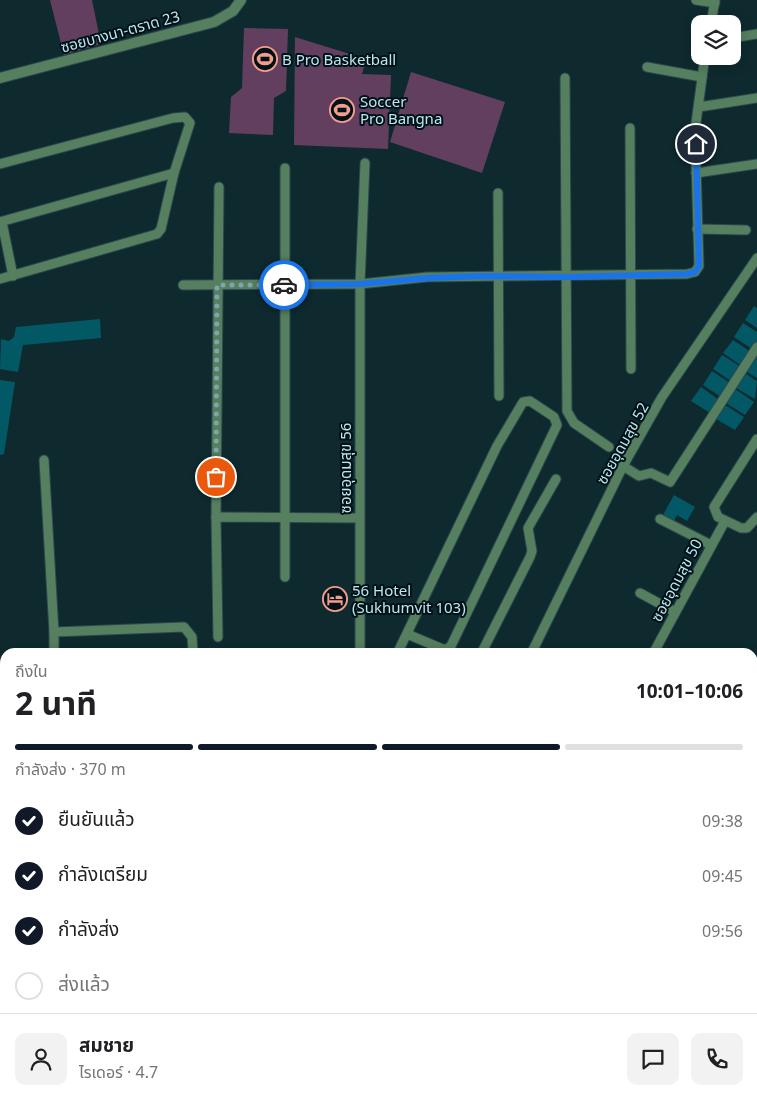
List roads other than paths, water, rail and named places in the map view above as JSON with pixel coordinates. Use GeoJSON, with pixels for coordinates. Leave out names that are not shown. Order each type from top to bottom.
{"type":"FeatureCollection","features":[{"type":"Feature","properties":{"kind":"street","name":"ซอยบางนา-ตราด 23"},"geometry":{"type":"LineString","coordinates":[[0,78],[214,22],[232,11],[240,0]]}},
{"type":"Feature","properties":{"kind":"street"},"geometry":{"type":"LineString","coordinates":[[696,0],[715,2],[713,15]]}},
{"type":"Feature","properties":{"kind":"street"},"geometry":{"type":"LineString","coordinates":[[741,37],[757,34]]}},
{"type":"Feature","properties":{"kind":"street"},"geometry":{"type":"LineString","coordinates":[[183,285],[360,284],[427,278],[566,277],[687,274],[695,272],[699,266],[695,130],[704,65]]}},
{"type":"Feature","properties":{"kind":"street"},"geometry":{"type":"LineString","coordinates":[[646,67],[702,77]]}},
{"type":"Feature","properties":{"kind":"street"},"geometry":{"type":"LineString","coordinates":[[565,78],[567,411],[574,423],[610,448]]}},
{"type":"Feature","properties":{"kind":"street"},"geometry":{"type":"LineString","coordinates":[[699,107],[757,98]]}},
{"type":"Feature","properties":{"kind":"street"},"geometry":{"type":"LineString","coordinates":[[0,164],[173,118],[185,117],[189,120],[190,128],[174,173],[160,229],[157,234],[0,279]]}},
{"type":"Feature","properties":{"kind":"street"},"geometry":{"type":"LineString","coordinates":[[630,128],[631,369]]}},
{"type":"Feature","properties":{"kind":"street","name":"ซอยอุดมสุข 56"},"geometry":{"type":"LineString","coordinates":[[360,648],[358,518],[360,284],[365,163]]}},
{"type":"Feature","properties":{"kind":"street"},"geometry":{"type":"LineString","coordinates":[[696,173],[757,164]]}},
{"type":"Feature","properties":{"kind":"street"},"geometry":{"type":"LineString","coordinates":[[284,577],[285,168]]}},
{"type":"Feature","properties":{"kind":"street"},"geometry":{"type":"LineString","coordinates":[[13,276],[1,222],[174,173]]}},
{"type":"Feature","properties":{"kind":"street"},"geometry":{"type":"LineString","coordinates":[[218,637],[216,517],[219,187]]}},
{"type":"Feature","properties":{"kind":"street"},"geometry":{"type":"LineString","coordinates":[[498,193],[499,396]]}},
{"type":"Feature","properties":{"kind":"street"},"geometry":{"type":"LineString","coordinates":[[697,230],[746,230]]}},
{"type":"Feature","properties":{"kind":"street","name":"ซอยอุดมสุข 52"},"geometry":{"type":"LineString","coordinates":[[534,648],[623,466],[662,397],[757,258]]}},
{"type":"Feature","properties":{"kind":"street"},"geometry":{"type":"LineString","coordinates":[[623,466],[639,476],[651,473],[670,482],[757,347]]}},
{"type":"Feature","properties":{"kind":"street"},"geometry":{"type":"LineString","coordinates":[[400,648],[498,446],[523,402],[530,401],[554,417],[556,425],[451,646],[448,648]]}},
{"type":"Feature","properties":{"kind":"street"},"geometry":{"type":"LineString","coordinates":[[757,439],[714,507],[714,512],[724,522],[740,528],[747,528],[757,517]]}},
{"type":"Feature","properties":{"kind":"street"},"geometry":{"type":"LineString","coordinates":[[44,460],[54,648]]}},
{"type":"Feature","properties":{"kind":"street"},"geometry":{"type":"LineString","coordinates":[[484,648],[530,557],[532,551],[528,528],[556,479]]}},
{"type":"Feature","properties":{"kind":"street"},"geometry":{"type":"LineString","coordinates":[[216,517],[358,518]]}},
{"type":"Feature","properties":{"kind":"street"},"geometry":{"type":"LineString","coordinates":[[660,519],[711,544]]}},
{"type":"Feature","properties":{"kind":"street","name":"ซอยอุดมสุข 50"},"geometry":{"type":"LineString","coordinates":[[656,648],[724,522]]}},
{"type":"Feature","properties":{"kind":"street"},"geometry":{"type":"LineString","coordinates":[[640,593],[675,612]]}},
{"type":"Feature","properties":{"kind":"street"},"geometry":{"type":"LineString","coordinates":[[54,632],[184,627],[192,637],[193,648]]}},
{"type":"Feature","properties":{"kind":"street"},"geometry":{"type":"LineString","coordinates":[[407,634],[440,648]]}},
{"type":"Feature","properties":{"kind":"place","name":"B Pro Basketball"},"geometry":{"type":"Point","coordinates":[265,59]}},
{"type":"Feature","properties":{"kind":"place","name":"Soccer Pro Bangna"},"geometry":{"type":"Point","coordinates":[342,110]}},
{"type":"Feature","properties":{"kind":"place","name":"56 Hotel (Sukhumvit 103)"},"geometry":{"type":"Point","coordinates":[335,599]}}]}
